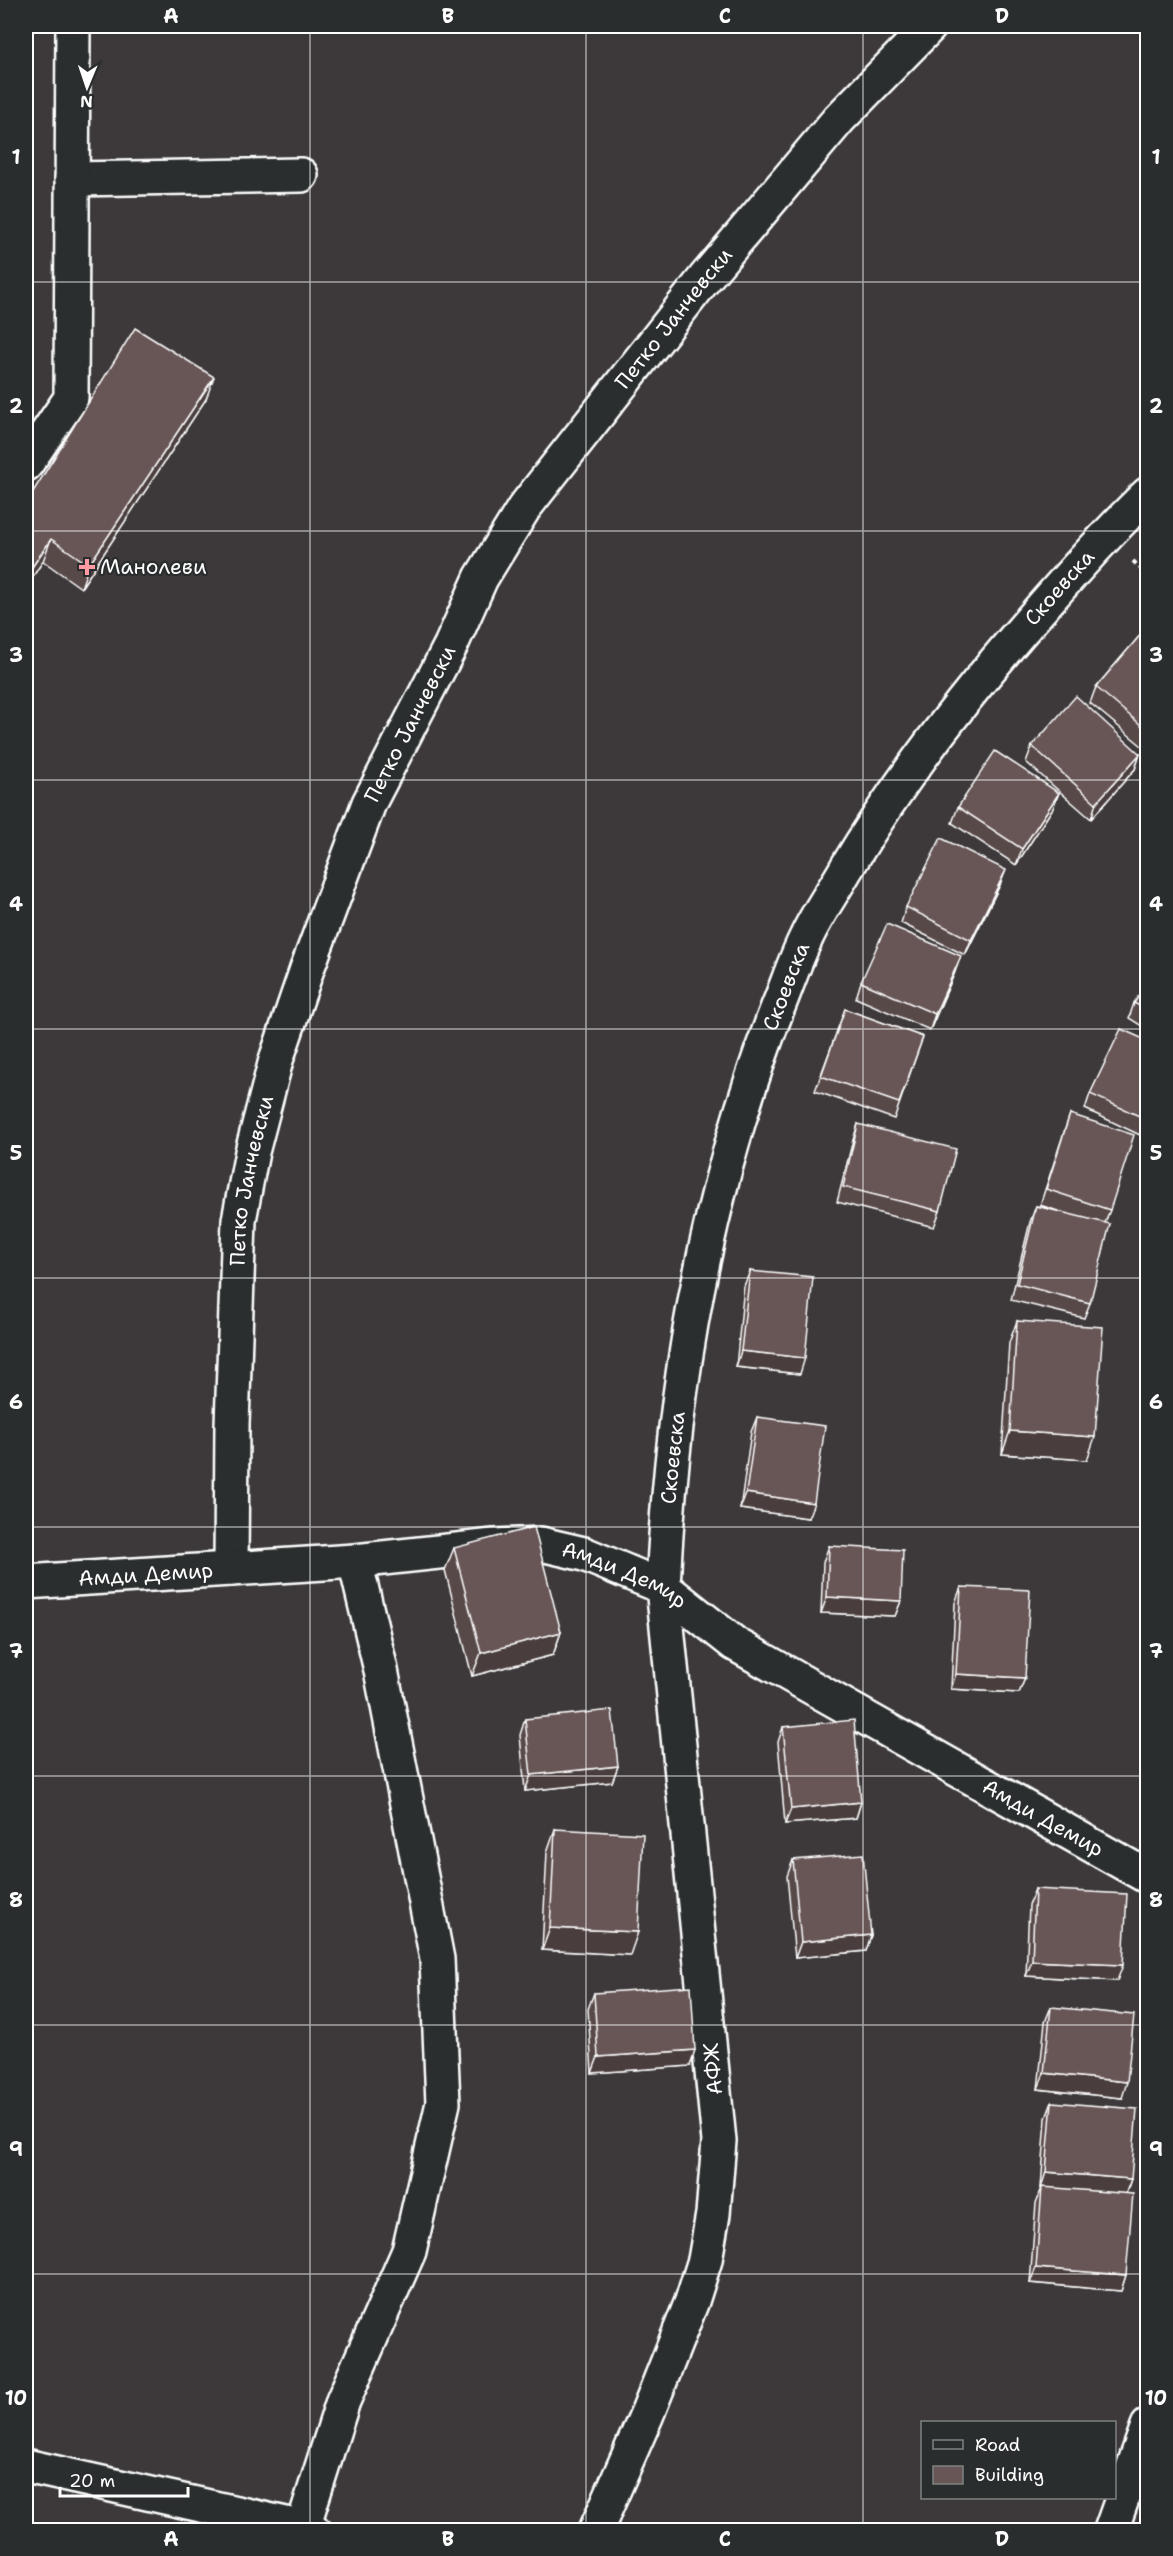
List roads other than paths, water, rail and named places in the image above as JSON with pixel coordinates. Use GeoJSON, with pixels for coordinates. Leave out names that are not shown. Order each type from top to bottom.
{"type":"FeatureCollection","features":[{"type":"Feature","properties":{"kind":"street"},"geometry":{"type":"LineString","coordinates":[[26,464],[71,398],[73,26]]}},
{"type":"Feature","properties":{"kind":"street","name":"Петко Јанчевски"},"geometry":{"type":"LineString","coordinates":[[231,1569],[232,1425],[239,1221],[252,1152],[276,1060],[307,969],[369,803],[451,645],[481,578],[524,508],[705,278],[824,137],[930,26]]}},
{"type":"Feature","properties":{"kind":"street"},"geometry":{"type":"LineString","coordinates":[[72,179],[301,175]]}},
{"type":"Feature","properties":{"kind":"street","name":"Скоевска"},"geometry":{"type":"LineString","coordinates":[[663,1587],[670,1482],[678,1413],[703,1257],[725,1169],[758,1060],[806,938],[867,835],[919,756],[982,676],[1106,534],[1148,494]]}},
{"type":"Feature","properties":{"kind":"street","name":"Амди Демир"},"geometry":{"type":"LineString","coordinates":[[26,1582],[355,1561],[494,1546],[541,1544],[584,1554],[663,1587],[735,1644],[1148,1877]]}},
{"type":"Feature","properties":{"kind":"street"},"geometry":{"type":"LineString","coordinates":[[26,2466],[306,2530],[343,2402],[410,2251],[443,2103],[437,1959],[381,1670],[355,1561]]}},
{"type":"Feature","properties":{"kind":"street","name":"АФЖ"},"geometry":{"type":"LineString","coordinates":[[596,2530],[647,2414],[692,2301],[705,2260],[713,2214],[719,2141],[663,1587]]}},
{"type":"Feature","properties":{"kind":"street"},"geometry":{"type":"LineString","coordinates":[[1111,2530],[1148,2426]]}},
{"type":"Feature","properties":{"kind":"place","name":"Манолеви"},"geometry":{"type":"Point","coordinates":[87,567]}}]}
